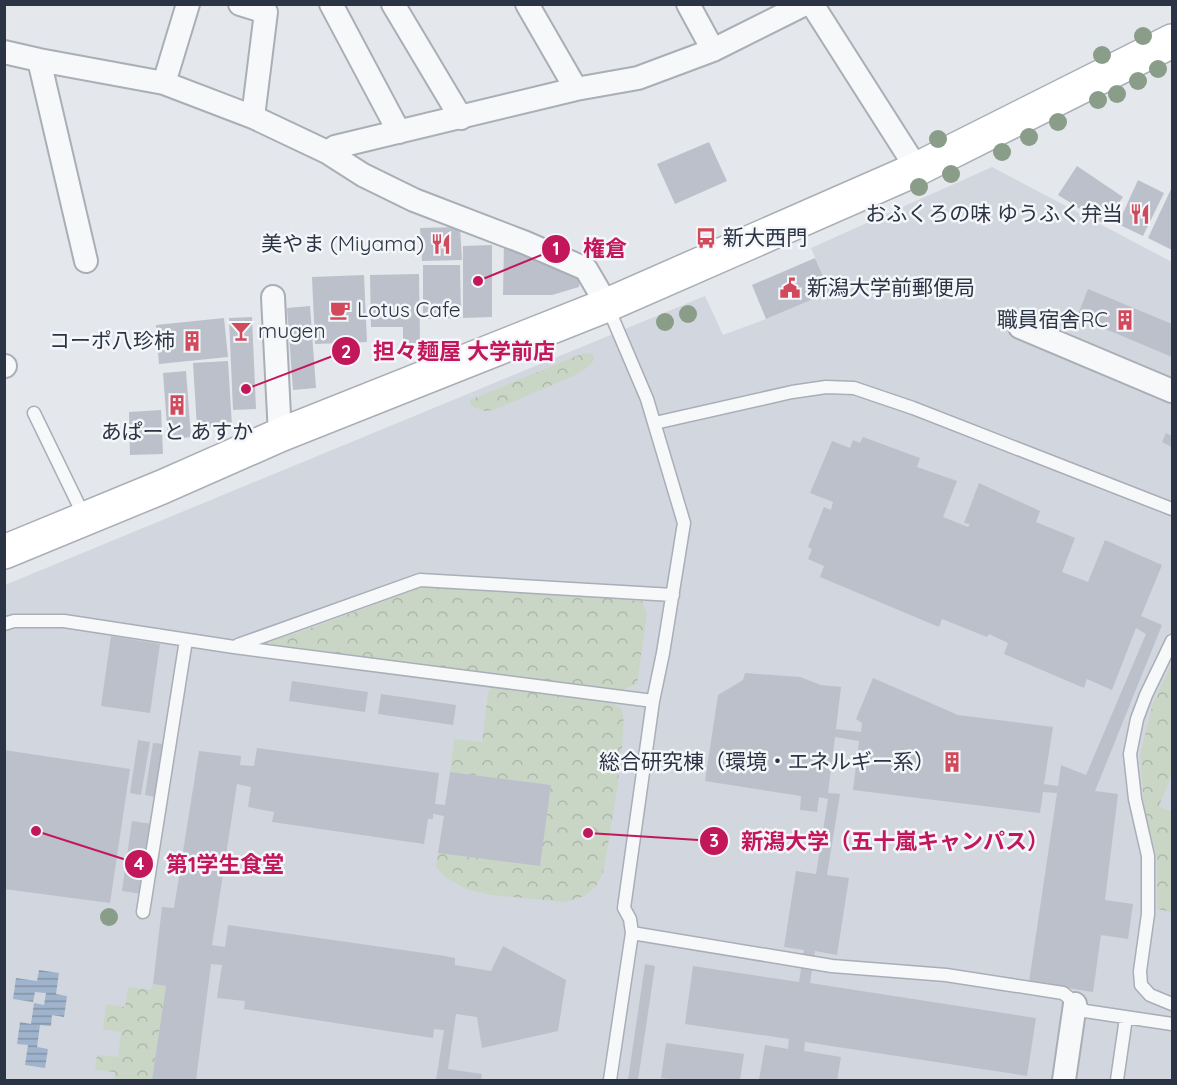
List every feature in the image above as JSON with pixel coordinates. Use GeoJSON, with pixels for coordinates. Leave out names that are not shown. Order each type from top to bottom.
{"type":"FeatureCollection","features":[{"type":"Feature","properties":{"kind":"street"},"geometry":{"type":"LineString","coordinates":[[164,83],[188,4]]}},
{"type":"Feature","properties":{"kind":"street"},"geometry":{"type":"LineString","coordinates":[[240,4],[266,12],[253,117]]}},
{"type":"Feature","properties":{"kind":"street"},"geometry":{"type":"LineString","coordinates":[[331,4],[399,132]]}},
{"type":"Feature","properties":{"kind":"street"},"geometry":{"type":"LineString","coordinates":[[393,4],[461,117]]}},
{"type":"Feature","properties":{"kind":"street"},"geometry":{"type":"LineString","coordinates":[[527,4],[576,89]]}},
{"type":"Feature","properties":{"kind":"street"},"geometry":{"type":"LineString","coordinates":[[688,4],[713,50]]}},
{"type":"Feature","properties":{"kind":"street"},"geometry":{"type":"LineString","coordinates":[[327,152],[334,147],[576,89],[638,78],[713,50],[805,4]]}},
{"type":"Feature","properties":{"kind":"street"},"geometry":{"type":"LineString","coordinates":[[812,4],[917,169]]}},
{"type":"Feature","properties":{"kind":"street"},"geometry":{"type":"LineString","coordinates":[[4,552],[280,435],[607,305],[917,169],[1173,41]]}},
{"type":"Feature","properties":{"kind":"street"},"geometry":{"type":"LineString","coordinates":[[4,51],[39,60],[164,83],[253,117],[327,152],[363,174],[414,200],[586,269],[607,305]]}},
{"type":"Feature","properties":{"kind":"street"},"geometry":{"type":"LineString","coordinates":[[39,60],[86,261]]}},
{"type":"Feature","properties":{"kind":"street"},"geometry":{"type":"LineString","coordinates":[[273,297],[280,435]]}},
{"type":"Feature","properties":{"kind":"street"},"geometry":{"type":"LineString","coordinates":[[1020,327],[1173,391]]}},
{"type":"Feature","properties":{"kind":"street"},"geometry":{"type":"LineString","coordinates":[[1064,1080],[1075,1004]]}},
{"type":"Feature","properties":{"kind":"lane"},"geometry":{"type":"LineString","coordinates":[[607,305],[655,423],[684,523],[653,702],[624,908],[630,919],[632,933],[610,1080]]}},
{"type":"Feature","properties":{"kind":"lane"},"geometry":{"type":"LineString","coordinates":[[655,423],[792,392],[826,387],[854,388],[913,408],[1173,509]]}},
{"type":"Feature","properties":{"kind":"lane"},"geometry":{"type":"LineString","coordinates":[[34,413],[86,519]]}},
{"type":"Feature","properties":{"kind":"lane"},"geometry":{"type":"LineString","coordinates":[[234,647],[420,580],[673,595]]}},
{"type":"Feature","properties":{"kind":"lane"},"geometry":{"type":"LineString","coordinates":[[4,624],[14,621],[64,621],[234,647],[653,702]]}},
{"type":"Feature","properties":{"kind":"lane"},"geometry":{"type":"LineString","coordinates":[[143,912],[186,640]]}},
{"type":"Feature","properties":{"kind":"lane"},"geometry":{"type":"LineString","coordinates":[[1173,641],[1146,695],[1137,719],[1130,754],[1134,799],[1148,856],[1148,914],[1140,971],[1141,985],[1150,995],[1173,1004]]}},
{"type":"Feature","properties":{"kind":"lane"},"geometry":{"type":"LineString","coordinates":[[632,933],[832,966],[946,975],[1063,993],[1085,1011],[1173,1024]]}},
{"type":"Feature","properties":{"kind":"lane"},"geometry":{"type":"LineString","coordinates":[[1117,1080],[1126,1018]]}},
{"type":"Feature","properties":{"kind":"shaded area"},"geometry":{"type":"Polygon","coordinates":[[[992,167],[1172,262],[1172,1080],[5,1080],[5,585],[705,296],[723,335],[830,292],[811,248],[992,167]]]}},
{"type":"Feature","properties":{"kind":"green space"},"geometry":{"type":"Polygon","coordinates":[[[584,353],[593,354],[594,360],[584,370],[573,376],[494,410],[485,411],[471,406],[470,400],[584,353]]]}},
{"type":"Feature","properties":{"kind":"green space"},"geometry":{"type":"Polygon","coordinates":[[[425,586],[477,587],[642,601],[647,614],[637,684],[617,692],[257,644],[297,633],[425,586]]]}},
{"type":"Feature","properties":{"kind":"green space"},"geometry":{"type":"Polygon","coordinates":[[[1172,663],[1172,774],[1159,806],[1172,812],[1172,912],[1157,909],[1157,859],[1144,806],[1140,755],[1153,703],[1172,663]]]}},
{"type":"Feature","properties":{"kind":"green space"},"geometry":{"type":"Polygon","coordinates":[[[495,686],[601,700],[621,708],[623,736],[621,759],[603,873],[596,886],[585,896],[565,902],[491,895],[466,889],[445,877],[436,867],[438,853],[540,866],[551,785],[450,772],[454,739],[482,742],[488,693],[495,686]]]}},
{"type":"Feature","properties":{"kind":"green space"},"geometry":{"type":"Polygon","coordinates":[[[153,984],[166,986],[152,1080],[114,1080],[115,1072],[95,1070],[97,1055],[118,1057],[121,1032],[103,1029],[106,1004],[125,1007],[128,987],[151,990],[153,984]]]}},
{"type":"Feature","properties":{"kind":"water"},"geometry":{"type":"Polygon","coordinates":[[[39,970],[59,973],[56,994],[67,996],[64,1017],[52,1015],[51,1026],[40,1025],[37,1047],[48,1049],[45,1068],[25,1065],[28,1045],[17,1044],[20,1022],[31,1024],[34,1003],[44,1005],[46,993],[35,992],[33,1002],[13,999],[16,978],[37,981],[39,970]]]}},
{"type":"Feature","properties":{"kind":"building"},"geometry":{"type":"Polygon","coordinates":[[[709,142],[727,181],[675,204],[657,164],[709,142]]]}},
{"type":"Feature","properties":{"kind":"building"},"geometry":{"type":"Polygon","coordinates":[[[1077,166],[1123,197],[1104,224],[1058,195],[1077,166]]]}},
{"type":"Feature","properties":{"kind":"building"},"geometry":{"type":"Polygon","coordinates":[[[1138,180],[1164,193],[1143,236],[1118,224],[1138,180]]]}},
{"type":"Feature","properties":{"kind":"building"},"geometry":{"type":"Polygon","coordinates":[[[1172,187],[1172,250],[1148,238],[1172,187]]]}},
{"type":"Feature","properties":{"kind":"building","name":"美やま (Miyama)"},"geometry":{"type":"Polygon","coordinates":[[[460,227],[462,260],[422,261],[420,228],[460,227]]]}},
{"type":"Feature","properties":{"kind":"building"},"geometry":{"type":"Polygon","coordinates":[[[504,242],[581,271],[579,287],[552,295],[503,295],[504,242]]]}},
{"type":"Feature","properties":{"kind":"building"},"geometry":{"type":"Polygon","coordinates":[[[492,245],[492,317],[463,318],[463,246],[492,245]]]}},
{"type":"Feature","properties":{"kind":"building"},"geometry":{"type":"Polygon","coordinates":[[[815,258],[830,292],[766,319],[752,285],[815,258]]]}},
{"type":"Feature","properties":{"kind":"building"},"geometry":{"type":"Polygon","coordinates":[[[423,265],[460,265],[461,318],[423,319],[423,265]]]}},
{"type":"Feature","properties":{"kind":"building"},"geometry":{"type":"Polygon","coordinates":[[[419,274],[420,343],[403,343],[403,327],[371,327],[370,275],[419,274]]]}},
{"type":"Feature","properties":{"kind":"building","name":"Lotus Cafe"},"geometry":{"type":"Polygon","coordinates":[[[364,275],[367,342],[315,344],[312,277],[364,275]]]}},
{"type":"Feature","properties":{"kind":"building","name":"職員宿舎RC"},"geometry":{"type":"Polygon","coordinates":[[[1088,289],[1172,324],[1172,357],[1077,317],[1088,289]]]}},
{"type":"Feature","properties":{"kind":"building"},"geometry":{"type":"Polygon","coordinates":[[[310,306],[316,388],[293,390],[287,308],[310,306]]]}},
{"type":"Feature","properties":{"kind":"building"},"geometry":{"type":"Polygon","coordinates":[[[252,317],[256,409],[233,410],[229,318],[252,317]]]}},
{"type":"Feature","properties":{"kind":"building","name":"コーポ八珍柿"},"geometry":{"type":"Polygon","coordinates":[[[224,318],[228,357],[159,364],[156,325],[224,318]]]}},
{"type":"Feature","properties":{"kind":"building"},"geometry":{"type":"Polygon","coordinates":[[[228,361],[232,426],[197,428],[193,363],[228,361]]]}},
{"type":"Feature","properties":{"kind":"building","name":"あぱーと あすか"},"geometry":{"type":"Polygon","coordinates":[[[186,371],[191,437],[168,440],[163,373],[186,371]]]}},
{"type":"Feature","properties":{"kind":"building"},"geometry":{"type":"Polygon","coordinates":[[[161,410],[163,454],[130,455],[129,412],[161,410]]]}},
{"type":"Feature","properties":{"kind":"building"},"geometry":{"type":"Polygon","coordinates":[[[1166,433],[1172,436],[1172,447],[1162,442],[1166,433]]]}},
{"type":"Feature","properties":{"kind":"building"},"geometry":{"type":"Polygon","coordinates":[[[863,437],[920,458],[917,467],[957,481],[943,517],[968,527],[970,524],[964,523],[979,483],[1040,511],[1036,522],[1075,538],[1062,572],[1088,582],[1105,540],[1162,565],[1141,616],[1162,625],[1095,791],[1118,794],[1105,900],[1133,904],[1128,939],[1101,935],[1093,992],[1029,982],[1057,793],[1043,792],[1040,813],[853,790],[859,741],[835,737],[828,793],[840,794],[827,875],[849,878],[837,955],[815,951],[810,983],[1036,1018],[1027,1076],[805,1042],[804,1051],[841,1057],[837,1080],[759,1080],[765,1045],[788,1049],[789,1039],[685,1024],[693,966],[799,982],[804,950],[784,947],[796,871],[816,874],[828,799],[819,797],[817,812],[800,810],[801,796],[705,781],[718,695],[743,680],[745,673],[800,677],[821,685],[841,687],[836,729],[861,732],[862,723],[856,719],[873,678],[958,715],[1053,727],[1044,784],[1058,786],[1061,765],[1086,775],[1146,634],[1136,628],[1112,690],[1087,679],[1084,688],[1004,654],[1008,643],[989,634],[987,637],[942,619],[939,627],[820,577],[824,566],[808,559],[812,549],[808,547],[824,507],[831,510],[833,502],[810,493],[832,441],[850,448],[853,440],[860,443],[863,437]]]}},
{"type":"Feature","properties":{"kind":"building"},"geometry":{"type":"Polygon","coordinates":[[[111,636],[160,644],[150,713],[101,706],[111,636]]]}},
{"type":"Feature","properties":{"kind":"building"},"geometry":{"type":"Polygon","coordinates":[[[292,681],[368,692],[365,712],[289,701],[292,681]]]}},
{"type":"Feature","properties":{"kind":"building"},"geometry":{"type":"Polygon","coordinates":[[[381,694],[456,705],[453,725],[378,714],[381,694]]]}},
{"type":"Feature","properties":{"kind":"building"},"geometry":{"type":"Polygon","coordinates":[[[138,740],[150,742],[141,795],[130,793],[138,740]]]}},
{"type":"Feature","properties":{"kind":"building"},"geometry":{"type":"Polygon","coordinates":[[[153,743],[165,744],[156,797],[145,795],[153,743]]]}},
{"type":"Feature","properties":{"kind":"building"},"geometry":{"type":"Polygon","coordinates":[[[257,748],[439,773],[435,804],[445,805],[450,772],[551,785],[540,866],[438,853],[444,816],[433,814],[433,819],[428,819],[424,844],[272,822],[274,812],[248,807],[251,787],[237,784],[212,945],[225,947],[228,925],[445,956],[455,958],[455,965],[491,971],[503,946],[566,980],[558,1031],[482,1048],[477,1017],[456,1014],[448,1069],[482,1074],[481,1080],[436,1080],[444,1030],[434,1029],[433,1038],[244,1009],[245,1001],[217,998],[222,965],[211,964],[196,1080],[152,1080],[166,986],[153,984],[162,907],[174,908],[199,751],[241,756],[240,765],[254,766],[257,748]]]}},
{"type":"Feature","properties":{"kind":"building"},"geometry":{"type":"Polygon","coordinates":[[[4,750],[130,769],[110,903],[4,889],[4,750]]]}},
{"type":"Feature","properties":{"kind":"building"},"geometry":{"type":"Polygon","coordinates":[[[132,821],[152,824],[142,894],[122,891],[132,821]]]}},
{"type":"Feature","properties":{"kind":"building"},"geometry":{"type":"Polygon","coordinates":[[[645,964],[655,966],[638,1080],[628,1080],[645,964]]]}},
{"type":"Feature","properties":{"kind":"building"},"geometry":{"type":"Polygon","coordinates":[[[666,1043],[744,1054],[740,1080],[661,1078],[666,1043]]]}},
{"type":"Feature","properties":{"kind":"place","name":"おふくろの味 ゆうふく弁当"},"geometry":{"type":"Point","coordinates":[1140,214]}},
{"type":"Feature","properties":{"kind":"place","name":"新大西門"},"geometry":{"type":"Point","coordinates":[706,238]}},
{"type":"Feature","properties":{"kind":"place","name":"美やま (Miyama)"},"geometry":{"type":"Point","coordinates":[441,244]}},
{"type":"Feature","properties":{"kind":"place","name":"権倉"},"geometry":{"type":"Point","coordinates":[478,281]}},
{"type":"Feature","properties":{"kind":"place","name":"新潟大学前郵便局"},"geometry":{"type":"Point","coordinates":[790,288]}},
{"type":"Feature","properties":{"kind":"place","name":"Lotus Cafe"},"geometry":{"type":"Point","coordinates":[340,310]}},
{"type":"Feature","properties":{"kind":"place","name":"職員宿舎RC"},"geometry":{"type":"Point","coordinates":[1125,320]}},
{"type":"Feature","properties":{"kind":"place","name":"mugen"},"geometry":{"type":"Point","coordinates":[241,331]}},
{"type":"Feature","properties":{"kind":"place","name":"コーポ八珍柿"},"geometry":{"type":"Point","coordinates":[192,341]}},
{"type":"Feature","properties":{"kind":"place","name":"担々麺屋 大学前店"},"geometry":{"type":"Point","coordinates":[246,389]}},
{"type":"Feature","properties":{"kind":"place","name":"あぱーと あすか"},"geometry":{"type":"Point","coordinates":[177,405]}},
{"type":"Feature","properties":{"kind":"place","name":"総合研究棟（環境・エネルギー系）"},"geometry":{"type":"Point","coordinates":[952,762]}},
{"type":"Feature","properties":{"kind":"place","name":"第1学生食堂"},"geometry":{"type":"Point","coordinates":[36,831]}},
{"type":"Feature","properties":{"kind":"place","name":"新潟大学（五十嵐キャンパス）"},"geometry":{"type":"Point","coordinates":[588,833]}}]}
